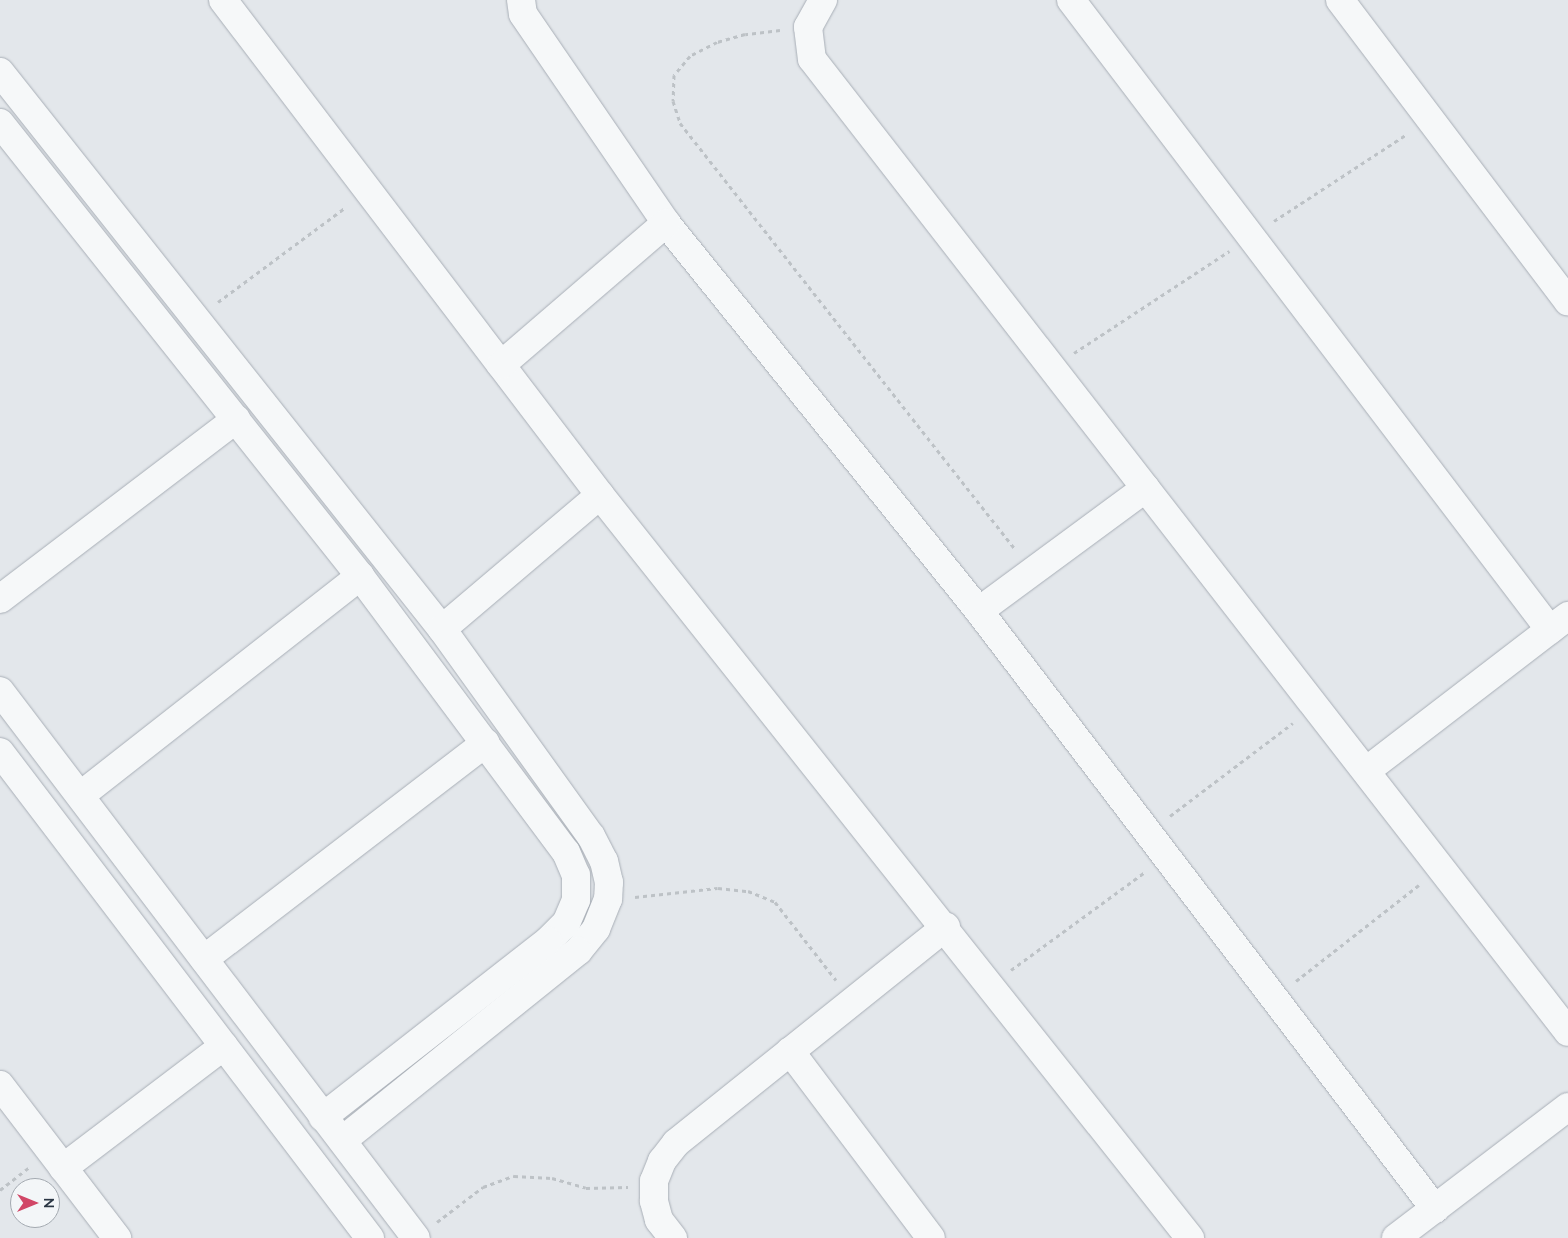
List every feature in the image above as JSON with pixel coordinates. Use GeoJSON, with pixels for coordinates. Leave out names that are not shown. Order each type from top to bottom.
{"type":"FeatureCollection","features":[{"type":"Feature","properties":{"kind":"street"},"geometry":{"type":"LineString","coordinates":[[223,0],[600,495],[946,927],[1190,1238]]}},
{"type":"Feature","properties":{"kind":"street"},"geometry":{"type":"LineString","coordinates":[[521,0],[523,14],[666,223],[979,611],[1435,1209]]}},
{"type":"Feature","properties":{"kind":"street"},"geometry":{"type":"LineString","coordinates":[[824,0],[808,27],[812,59],[1568,1032]]}},
{"type":"Feature","properties":{"kind":"street"},"geometry":{"type":"LineString","coordinates":[[1071,0],[1559,623],[1366,771]]}},
{"type":"Feature","properties":{"kind":"street"},"geometry":{"type":"LineString","coordinates":[[1340,0],[1568,302]]}},
{"type":"Feature","properties":{"kind":"street"},"geometry":{"type":"LineString","coordinates":[[0,72],[442,629],[591,836],[609,882],[608,899],[596,929],[578,951],[343,1140]]}},
{"type":"Feature","properties":{"kind":"street"},"geometry":{"type":"LineString","coordinates":[[0,123],[360,576],[566,852],[576,875],[576,900],[566,923],[548,941],[323,1117]]}},
{"type":"Feature","properties":{"kind":"street"},"geometry":{"type":"LineString","coordinates":[[500,365],[666,223]]}},
{"type":"Feature","properties":{"kind":"street"},"geometry":{"type":"LineString","coordinates":[[0,600],[236,419]]}},
{"type":"Feature","properties":{"kind":"street"},"geometry":{"type":"LineString","coordinates":[[979,611],[1146,488]]}},
{"type":"Feature","properties":{"kind":"street"},"geometry":{"type":"LineString","coordinates":[[442,629],[600,495]]}},
{"type":"Feature","properties":{"kind":"street"},"geometry":{"type":"LineString","coordinates":[[81,795],[360,576]]}},
{"type":"Feature","properties":{"kind":"street"},"geometry":{"type":"LineString","coordinates":[[0,691],[81,795],[323,1117],[424,1232]]}},
{"type":"Feature","properties":{"kind":"street"},"geometry":{"type":"LineString","coordinates":[[204,960],[486,743]]}},
{"type":"Feature","properties":{"kind":"street"},"geometry":{"type":"LineString","coordinates":[[0,752],[370,1238]]}},
{"type":"Feature","properties":{"kind":"street"},"geometry":{"type":"LineString","coordinates":[[673,1238],[659,1220],[654,1201],[654,1182],[662,1161],[676,1143],[946,927]]}},
{"type":"Feature","properties":{"kind":"street"},"geometry":{"type":"LineString","coordinates":[[57,1159],[224,1046]]}},
{"type":"Feature","properties":{"kind":"street"},"geometry":{"type":"LineString","coordinates":[[790,1051],[931,1238]]}},
{"type":"Feature","properties":{"kind":"street"},"geometry":{"type":"LineString","coordinates":[[0,1085],[117,1238]]}},
{"type":"Feature","properties":{"kind":"street"},"geometry":{"type":"LineString","coordinates":[[1396,1238],[1568,1107]]}},
{"type":"Feature","properties":{"kind":"path"},"geometry":{"type":"LineString","coordinates":[[808,27],[746,34],[690,56],[674,75],[673,101],[680,123],[1032,571]]}},
{"type":"Feature","properties":{"kind":"path"},"geometry":{"type":"LineString","coordinates":[[196,318],[368,191]]}},
{"type":"Feature","properties":{"kind":"path"},"geometry":{"type":"LineString","coordinates":[[1148,833],[1315,706]]}},
{"type":"Feature","properties":{"kind":"path"},"geometry":{"type":"LineString","coordinates":[[990,985],[1166,857]]}},
{"type":"Feature","properties":{"kind":"path"},"geometry":{"type":"LineString","coordinates":[[1274,998],[1441,868]]}},
{"type":"Feature","properties":{"kind":"path"},"geometry":{"type":"LineString","coordinates":[[608,899],[718,888],[748,891],[775,902],[854,1002]]}},
{"type":"Feature","properties":{"kind":"path"},"geometry":{"type":"LineString","coordinates":[[0,1190],[57,1159]]}},
{"type":"Feature","properties":{"kind":"path"},"geometry":{"type":"LineString","coordinates":[[424,1232],[483,1187],[514,1176],[552,1178],[586,1188],[620,1189],[654,1182]]}}]}
